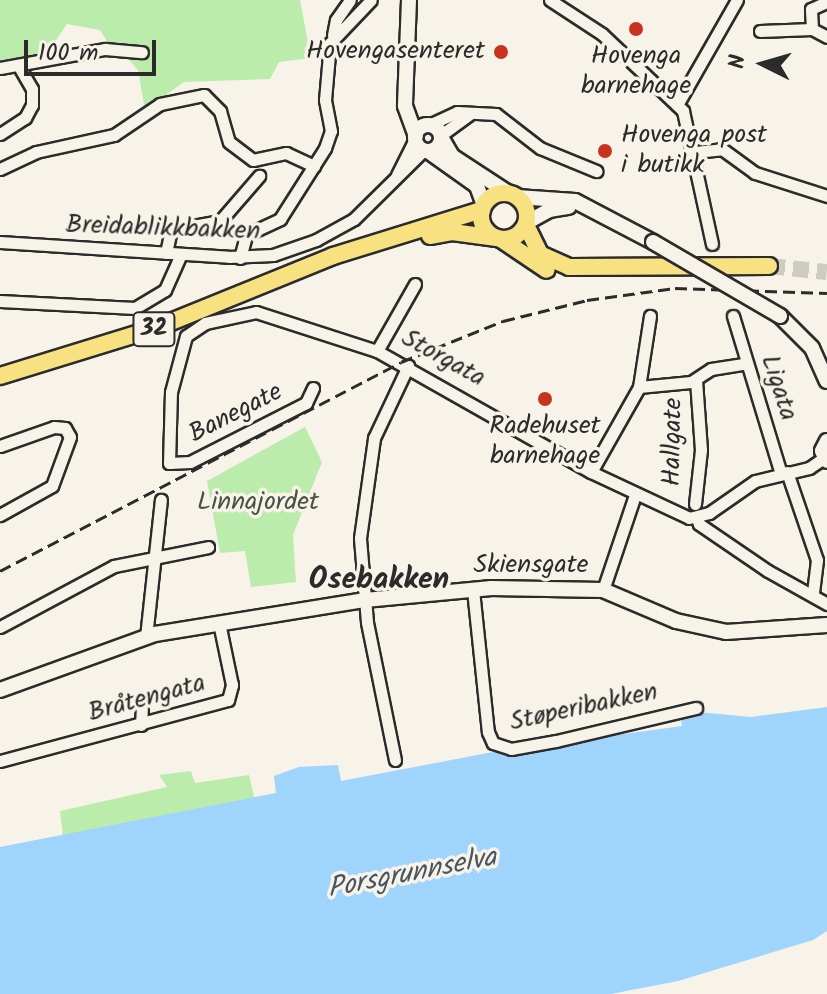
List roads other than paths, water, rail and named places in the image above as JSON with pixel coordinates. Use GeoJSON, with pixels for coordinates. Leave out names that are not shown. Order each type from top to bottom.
{"type":"FeatureCollection","features":[{"type":"Feature","properties":{"kind":"main road","name":"32"},"geometry":{"type":"LineString","coordinates":[[0,376],[156,328],[304,270],[483,208],[494,195],[514,195],[527,210],[526,224],[540,254],[556,264],[647,268],[769,266]]}},
{"type":"Feature","properties":{"kind":"main road","name":"32"},"geometry":{"type":"LineString","coordinates":[[483,208],[484,228],[541,267],[564,275],[647,268]]}},
{"type":"Feature","properties":{"kind":"main road"},"geometry":{"type":"LineString","coordinates":[[499,239],[513,238],[526,224]]}},
{"type":"Feature","properties":{"kind":"main road","name":"32"},"geometry":{"type":"LineString","coordinates":[[304,270],[443,233],[499,239]]}},
{"type":"Feature","properties":{"kind":"street"},"geometry":{"type":"LineString","coordinates":[[240,258],[246,235],[280,219],[314,166],[331,131],[325,87],[336,20],[350,0]]}},
{"type":"Feature","properties":{"kind":"street"},"geometry":{"type":"LineString","coordinates":[[333,36],[371,0]]}},
{"type":"Feature","properties":{"kind":"street"},"geometry":{"type":"LineString","coordinates":[[409,0],[405,114],[477,186],[483,208]]}},
{"type":"Feature","properties":{"kind":"street"},"geometry":{"type":"LineString","coordinates":[[550,0],[589,23],[687,118],[712,244]]}},
{"type":"Feature","properties":{"kind":"street"},"geometry":{"type":"LineString","coordinates":[[677,105],[737,0]]}},
{"type":"Feature","properties":{"kind":"street"},"geometry":{"type":"LineString","coordinates":[[812,29],[811,9],[827,2]]}},
{"type":"Feature","properties":{"kind":"street"},"geometry":{"type":"LineString","coordinates":[[760,31],[812,29],[827,37]]}},
{"type":"Feature","properties":{"kind":"street"},"geometry":{"type":"LineString","coordinates":[[0,68],[105,49],[142,52]]}},
{"type":"Feature","properties":{"kind":"street"},"geometry":{"type":"LineString","coordinates":[[0,134],[25,118],[32,105],[32,89],[18,65]]}},
{"type":"Feature","properties":{"kind":"street"},"geometry":{"type":"LineString","coordinates":[[0,169],[36,152],[114,135],[160,104],[204,95],[220,111],[229,142],[253,160],[286,153],[314,166]]}},
{"type":"Feature","properties":{"kind":"street"},"geometry":{"type":"LineString","coordinates":[[427,137],[471,114],[503,116],[540,148],[596,171]]}},
{"type":"Feature","properties":{"kind":"street"},"geometry":{"type":"LineString","coordinates":[[427,137],[514,195],[575,201],[653,242],[780,316],[812,348],[827,381]]}},
{"type":"Feature","properties":{"kind":"street","name":"Breidablikkbakken"},"geometry":{"type":"LineString","coordinates":[[0,242],[240,258],[286,253],[316,240],[366,210],[396,179],[401,158],[427,137]]}},
{"type":"Feature","properties":{"kind":"street"},"geometry":{"type":"LineString","coordinates":[[695,152],[722,149],[755,173],[827,196]]}},
{"type":"Feature","properties":{"kind":"street"},"geometry":{"type":"LineString","coordinates":[[166,253],[171,230],[220,221],[259,176]]}},
{"type":"Feature","properties":{"kind":"street"},"geometry":{"type":"LineString","coordinates":[[526,224],[556,208],[589,209]]}},
{"type":"Feature","properties":{"kind":"street"},"geometry":{"type":"LineString","coordinates":[[0,301],[135,308],[165,290],[181,254]]}},
{"type":"Feature","properties":{"kind":"street"},"geometry":{"type":"LineString","coordinates":[[377,351],[415,284]]}},
{"type":"Feature","properties":{"kind":"street","name":"Storgata"},"geometry":{"type":"LineString","coordinates":[[169,463],[171,392],[186,336],[205,323],[256,312],[377,351],[635,495],[664,509],[697,518]]}},
{"type":"Feature","properties":{"kind":"street"},"geometry":{"type":"LineString","coordinates":[[591,472],[639,387],[650,316]]}},
{"type":"Feature","properties":{"kind":"street","name":"Ligata"},"geometry":{"type":"LineString","coordinates":[[733,316],[784,473],[817,560],[813,594]]}},
{"type":"Feature","properties":{"kind":"street"},"geometry":{"type":"LineString","coordinates":[[639,387],[696,380],[717,366],[747,363]]}},
{"type":"Feature","properties":{"kind":"street"},"geometry":{"type":"LineString","coordinates":[[395,760],[365,600],[360,538],[365,482],[382,417],[408,366]]}},
{"type":"Feature","properties":{"kind":"street","name":"Hallgate"},"geometry":{"type":"LineString","coordinates":[[695,504],[701,450],[696,380]]}},
{"type":"Feature","properties":{"kind":"street","name":"Banegate"},"geometry":{"type":"LineString","coordinates":[[169,463],[190,462],[306,403],[313,388]]}},
{"type":"Feature","properties":{"kind":"street"},"geometry":{"type":"LineString","coordinates":[[0,446],[65,428],[70,437],[52,486],[0,515]]}},
{"type":"Feature","properties":{"kind":"street"},"geometry":{"type":"LineString","coordinates":[[827,441],[826,459],[755,481],[697,518],[701,526],[827,604]]}},
{"type":"Feature","properties":{"kind":"street"},"geometry":{"type":"LineString","coordinates":[[603,590],[635,495]]}},
{"type":"Feature","properties":{"kind":"street"},"geometry":{"type":"LineString","coordinates":[[146,637],[161,500]]}},
{"type":"Feature","properties":{"kind":"street"},"geometry":{"type":"LineString","coordinates":[[0,627],[95,574],[156,554],[208,547]]}},
{"type":"Feature","properties":{"kind":"street","name":"Skiensgate"},"geometry":{"type":"LineString","coordinates":[[0,690],[146,637],[365,600],[473,590],[544,585],[603,590],[709,630],[762,633],[827,625]]}},
{"type":"Feature","properties":{"kind":"street","name":"Støperibakken"},"geometry":{"type":"LineString","coordinates":[[473,590],[488,732],[493,743],[511,749],[696,708]]}},
{"type":"Feature","properties":{"kind":"street","name":"Bråtengata"},"geometry":{"type":"LineString","coordinates":[[0,761],[228,700],[232,694],[219,623]]}},
{"type":"Feature","properties":{"kind":"street"},"geometry":{"type":"LineString","coordinates":[[141,725],[142,708]]}},
{"type":"Feature","properties":{"kind":"water","name":"Porsgrunnselva"},"geometry":{"type":"Polygon","coordinates":[[[827,707],[827,931],[813,940],[678,981],[611,994],[0,994],[0,847],[276,793],[274,776],[299,767],[338,765],[341,781],[493,752],[682,726],[680,715],[697,712],[751,717],[827,707]]]}},
{"type":"Feature","properties":{"kind":"tunnel"},"geometry":{"type":"LineString","coordinates":[[769,266],[827,272]]}},
{"type":"Feature","properties":{"kind":"railway"},"geometry":{"type":"LineString","coordinates":[[0,571],[401,362],[503,321],[587,300],[675,288],[827,293]]}},
{"type":"Feature","properties":{"kind":"place","name":"Hovenga barnehage"},"geometry":{"type":"Point","coordinates":[636,29]}},
{"type":"Feature","properties":{"kind":"place","name":"Hovengasenteret"},"geometry":{"type":"Point","coordinates":[501,52]}},
{"type":"Feature","properties":{"kind":"place","name":"Hovenga post i butikk"},"geometry":{"type":"Point","coordinates":[605,151]}},
{"type":"Feature","properties":{"kind":"place","name":"Radehuset barnehage"},"geometry":{"type":"Point","coordinates":[545,399]}},
{"type":"Feature","properties":{"kind":"district","name":"Osebakken"},"geometry":{"type":"Point","coordinates":[379,580]}},
{"type":"Feature","properties":{"kind":"park label","name":"Linnajordet"},"geometry":{"type":"Point","coordinates":[258,503]}}]}
